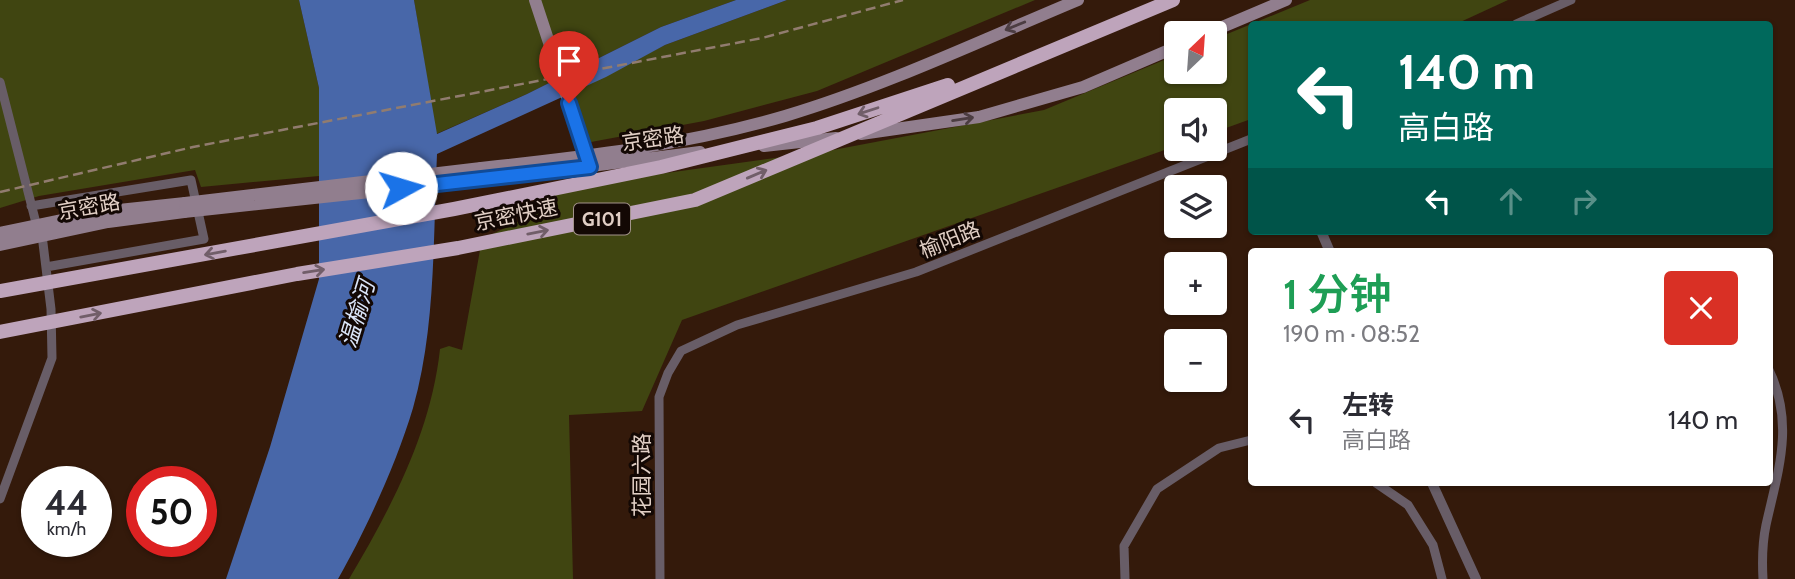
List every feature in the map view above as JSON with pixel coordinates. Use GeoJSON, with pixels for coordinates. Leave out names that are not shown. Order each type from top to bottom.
{"type":"FeatureCollection","features":[{"type":"Feature","properties":{"kind":"highway","name":"京密快速"},"geometry":{"type":"LineString","coordinates":[[0,291],[454,209],[661,167],[804,131],[960,81],[1161,0]]}},
{"type":"Feature","properties":{"kind":"highway","name":"京密快速"},"geometry":{"type":"LineString","coordinates":[[0,332],[297,274],[458,248],[695,200],[1173,0]]}},
{"type":"Feature","properties":{"kind":"main road"},"geometry":{"type":"LineString","coordinates":[[535,0],[588,162]]}},
{"type":"Feature","properties":{"kind":"main road","name":"京密路"},"geometry":{"type":"LineString","coordinates":[[588,162],[787,115],[868,86],[1078,0]]}},
{"type":"Feature","properties":{"kind":"main road"},"geometry":{"type":"LineString","coordinates":[[1227,25],[1286,0]]}},
{"type":"Feature","properties":{"kind":"main road","name":"京密路"},"geometry":{"type":"LineString","coordinates":[[0,233],[36,223],[588,162],[791,144],[979,117],[1083,86],[1164,52]]}},
{"type":"Feature","properties":{"kind":"main road","name":"京密路"},"geometry":{"type":"LineString","coordinates":[[0,245],[184,207]]}},
{"type":"Feature","properties":{"kind":"street"},"geometry":{"type":"LineString","coordinates":[[1523,21],[1572,0]]}},
{"type":"Feature","properties":{"kind":"street"},"geometry":{"type":"LineString","coordinates":[[0,82],[36,223]]}},
{"type":"Feature","properties":{"kind":"street","name":"榆阳路"},"geometry":{"type":"LineString","coordinates":[[668,373],[681,351],[737,325],[916,272],[1248,140]]}},
{"type":"Feature","properties":{"kind":"street"},"geometry":{"type":"LineString","coordinates":[[31,206],[191,180],[204,239],[46,267]]}},
{"type":"Feature","properties":{"kind":"street"},"geometry":{"type":"LineString","coordinates":[[0,499],[52,358],[51,309],[42,235]]}},
{"type":"Feature","properties":{"kind":"street","name":"花园六路"},"geometry":{"type":"LineString","coordinates":[[660,579],[659,397],[668,373]]}},
{"type":"Feature","properties":{"kind":"street"},"geometry":{"type":"LineString","coordinates":[[1763,579],[1761,553],[1766,524],[1792,441],[1784,407],[1773,380]]}},
{"type":"Feature","properties":{"kind":"street"},"geometry":{"type":"LineString","coordinates":[[1125,579],[1124,546],[1157,489],[1219,448],[1248,441]]}},
{"type":"Feature","properties":{"kind":"street"},"geometry":{"type":"LineString","coordinates":[[1380,486],[1408,505],[1433,545],[1442,579]]}},
{"type":"Feature","properties":{"kind":"street"},"geometry":{"type":"LineString","coordinates":[[1433,486],[1476,579]]}},
{"type":"Feature","properties":{"kind":"green space"},"geometry":{"type":"Polygon","coordinates":[[[0,0],[299,0],[319,88],[319,176],[201,187],[195,170],[39,196],[0,208],[0,0]]]}},
{"type":"Feature","properties":{"kind":"green space"},"geometry":{"type":"Polygon","coordinates":[[[414,0],[736,0],[661,27],[527,94],[436,134],[414,0]]]}},
{"type":"Feature","properties":{"kind":"green space"},"geometry":{"type":"Polygon","coordinates":[[[787,0],[1035,0],[817,91],[704,121],[591,142],[572,92],[665,45],[787,0]]]}},
{"type":"Feature","properties":{"kind":"green space"},"geometry":{"type":"Polygon","coordinates":[[[1310,0],[1508,0],[1462,21],[1259,21],[1310,0]]]}},
{"type":"Feature","properties":{"kind":"green space"},"geometry":{"type":"Polygon","coordinates":[[[1248,25],[1248,120],[1227,128],[1227,98],[1164,98],[1164,150],[682,320],[642,411],[569,415],[573,579],[349,579],[380,525],[407,469],[428,410],[440,349],[449,346],[462,350],[482,239],[540,211],[538,195],[659,174],[833,150],[1044,110],[1164,60],[1164,84],[1227,84],[1227,34],[1248,25]]]}},
{"type":"Feature","properties":{"kind":"water","name":"温榆河"},"geometry":{"type":"Polygon","coordinates":[[[299,0],[414,0],[437,134],[527,94],[661,27],[736,0],[787,0],[665,45],[606,77],[437,154],[430,314],[420,377],[413,408],[398,451],[359,539],[338,579],[226,579],[270,447],[319,279],[319,88],[299,0]]]}},
{"type":"Feature","properties":{"kind":"railway"},"geometry":{"type":"LineString","coordinates":[[0,192],[193,147],[762,38],[903,0]]}},
{"type":"Feature","properties":{"kind":"route"},"geometry":{"type":"LineString","coordinates":[[401,188],[590,167],[569,103]]}}]}
